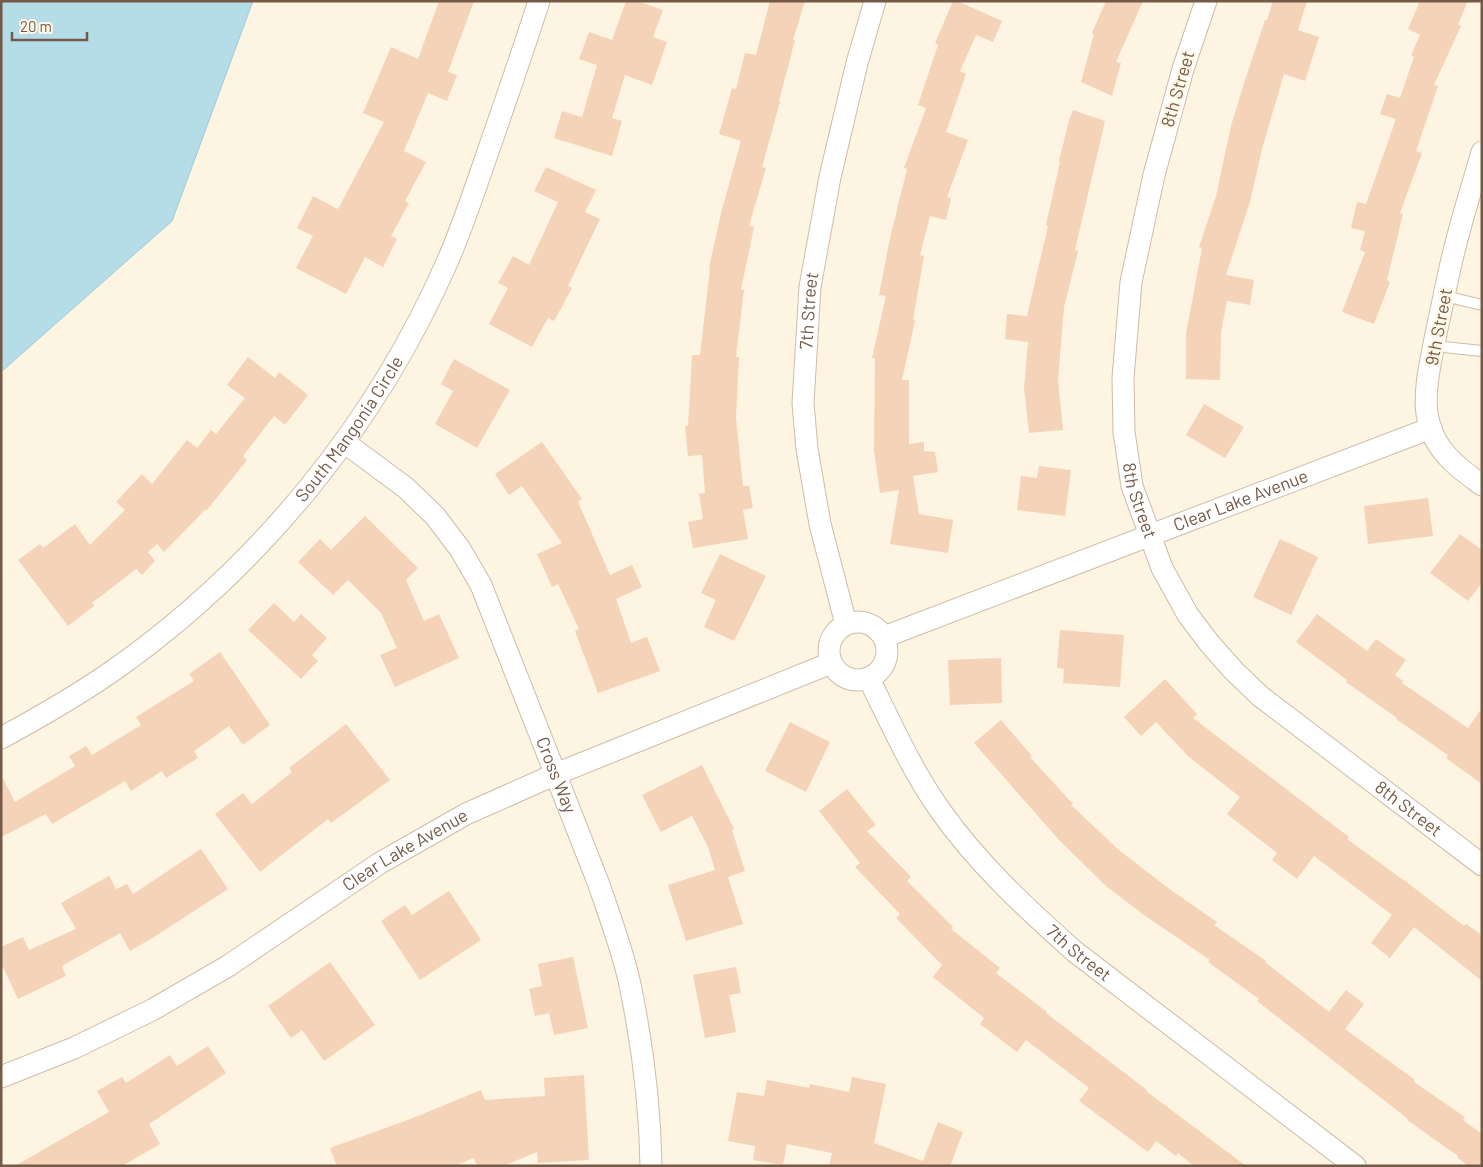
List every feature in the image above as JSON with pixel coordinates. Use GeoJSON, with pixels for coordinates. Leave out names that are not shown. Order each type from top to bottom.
{"type":"FeatureCollection","features":[{"type":"Feature","properties":{"kind":"street","name":"South Mangonia Circle"},"geometry":{"type":"LineString","coordinates":[[1,738],[51,711],[114,670],[175,623],[231,572],[284,517],[344,442],[386,379],[414,329],[448,261],[469,208],[539,1]]}},
{"type":"Feature","properties":{"kind":"street","name":"7th Street"},"geometry":{"type":"LineString","coordinates":[[846,624],[820,524],[807,449],[803,403],[810,287],[830,177],[857,62],[875,1]]}},
{"type":"Feature","properties":{"kind":"street","name":"8th Street"},"geometry":{"type":"LineString","coordinates":[[1206,1],[1183,69],[1154,175],[1131,282],[1123,378],[1124,432],[1132,486],[1162,568],[1188,615],[1234,672],[1260,696],[1482,865]]}},
{"type":"Feature","properties":{"kind":"street","name":"9th Street"},"geometry":{"type":"LineString","coordinates":[[1482,152],[1455,248],[1444,296],[1426,400],[1428,420],[1435,438],[1445,455],[1482,485]]}},
{"type":"Feature","properties":{"kind":"street","name":"Clear Lake Avenue"},"geometry":{"type":"LineString","coordinates":[[884,637],[1431,428]]}},
{"type":"Feature","properties":{"kind":"street","name":"Cross Way"},"geometry":{"type":"LineString","coordinates":[[344,442],[406,488],[435,516],[460,549],[481,585],[615,930],[629,979],[643,1054],[650,1130],[651,1166]]}},
{"type":"Feature","properties":{"kind":"street"},"geometry":{"type":"LineString","coordinates":[[863,622],[872,625],[884,637],[887,645],[886,661],[882,669],[869,679],[851,680],[842,676],[831,663],[828,654],[832,636],[846,624],[863,622]]}},
{"type":"Feature","properties":{"kind":"street","name":"Clear Lake Avenue"},"geometry":{"type":"LineString","coordinates":[[1,1077],[74,1048],[152,1010],[228,966],[380,863],[466,814],[556,774],[831,663]]}},
{"type":"Feature","properties":{"kind":"street","name":"7th Street"},"geometry":{"type":"LineString","coordinates":[[869,679],[908,758],[935,802],[985,866],[1040,921],[1074,951],[1355,1166]]}},
{"type":"Feature","properties":{"kind":"lane"},"geometry":{"type":"LineString","coordinates":[[1444,296],[1482,305]]}},
{"type":"Feature","properties":{"kind":"lane"},"geometry":{"type":"LineString","coordinates":[[1434,346],[1482,351]]}},
{"type":"Feature","properties":{"kind":"water"},"geometry":{"type":"Polygon","coordinates":[[[1,1],[253,1],[172,221],[1,372],[1,1]]]}},
{"type":"Feature","properties":{"kind":"building"},"geometry":{"type":"Polygon","coordinates":[[[439,1],[474,1],[448,72],[457,75],[447,101],[428,93],[404,151],[426,162],[405,201],[409,203],[391,236],[397,239],[383,267],[365,257],[346,294],[296,268],[313,236],[297,228],[313,196],[338,209],[384,122],[363,113],[391,47],[418,59],[439,1]]]}},
{"type":"Feature","properties":{"kind":"building"},"geometry":{"type":"Polygon","coordinates":[[[626,1],[637,1],[663,10],[653,37],[667,42],[652,85],[625,75],[612,118],[622,121],[612,156],[554,138],[562,111],[582,117],[597,65],[579,59],[589,32],[612,40],[626,1]]]}},
{"type":"Feature","properties":{"kind":"building"},"geometry":{"type":"Polygon","coordinates":[[[770,1],[805,1],[793,40],[795,40],[780,102],[762,167],[766,168],[749,226],[754,227],[741,290],[744,290],[736,357],[739,357],[736,418],[743,486],[749,486],[753,508],[743,510],[748,539],[693,548],[688,522],[703,519],[699,494],[705,493],[702,455],[688,456],[685,426],[688,426],[692,355],[700,355],[709,268],[721,213],[741,141],[719,134],[732,88],[736,89],[745,53],[756,55],[770,1]]]}},
{"type":"Feature","properties":{"kind":"building"},"geometry":{"type":"Polygon","coordinates":[[[953,1],[957,1],[1002,21],[993,42],[976,35],[960,71],[966,74],[946,132],[968,140],[947,197],[951,198],[946,220],[930,216],[920,255],[924,256],[913,320],[915,321],[902,380],[909,380],[909,444],[924,442],[924,451],[935,452],[938,472],[913,476],[919,514],[953,520],[948,553],[890,544],[899,490],[880,493],[874,450],[875,358],[872,358],[886,296],[879,295],[890,238],[907,169],[904,168],[926,108],[918,105],[938,45],[935,43],[953,1]]]}},
{"type":"Feature","properties":{"kind":"building"},"geometry":{"type":"Polygon","coordinates":[[[1106,1],[1143,1],[1116,62],[1121,63],[1112,96],[1081,82],[1094,34],[1092,33],[1106,1]]]}},
{"type":"Feature","properties":{"kind":"building"},"geometry":{"type":"Polygon","coordinates":[[[1273,1],[1307,1],[1298,30],[1319,37],[1305,81],[1284,74],[1262,149],[1250,202],[1226,275],[1254,280],[1250,305],[1227,301],[1221,332],[1220,380],[1186,379],[1186,334],[1202,248],[1199,247],[1216,196],[1231,126],[1265,20],[1267,20],[1273,1]]]}},
{"type":"Feature","properties":{"kind":"building"},"geometry":{"type":"Polygon","coordinates":[[[1420,1],[1468,1],[1458,24],[1461,26],[1434,85],[1438,86],[1416,151],[1422,153],[1400,213],[1403,214],[1387,280],[1390,282],[1374,324],[1342,312],[1365,252],[1360,250],[1365,231],[1351,228],[1357,202],[1366,204],[1396,119],[1380,114],[1387,94],[1400,98],[1414,57],[1411,55],[1420,35],[1408,29],[1420,1]]]}},
{"type":"Feature","properties":{"kind":"building"},"geometry":{"type":"Polygon","coordinates":[[[1073,110],[1105,121],[1075,250],[1078,251],[1064,307],[1058,380],[1063,430],[1029,433],[1024,388],[1028,342],[1005,339],[1007,314],[1027,316],[1048,226],[1046,225],[1059,161],[1073,110]]]}},
{"type":"Feature","properties":{"kind":"building"},"geometry":{"type":"Polygon","coordinates":[[[546,167],[596,190],[585,212],[600,219],[568,286],[572,288],[554,321],[548,318],[532,347],[489,324],[508,288],[498,283],[513,256],[529,265],[558,202],[534,191],[546,167]]]}},
{"type":"Feature","properties":{"kind":"building"},"geometry":{"type":"Polygon","coordinates":[[[248,357],[275,378],[279,372],[308,395],[285,425],[274,416],[243,456],[247,460],[207,510],[164,552],[157,544],[148,552],[155,561],[142,575],[136,569],[92,603],[94,606],[68,626],[18,560],[40,544],[43,548],[75,524],[90,545],[125,510],[116,502],[142,474],[152,484],[187,440],[197,448],[211,430],[216,434],[245,398],[227,385],[248,357]]]}},
{"type":"Feature","properties":{"kind":"building"},"geometry":{"type":"Polygon","coordinates":[[[454,359],[510,390],[477,448],[435,424],[453,391],[441,384],[454,359]]]}},
{"type":"Feature","properties":{"kind":"building"},"geometry":{"type":"Polygon","coordinates":[[[1204,404],[1244,427],[1225,458],[1186,435],[1204,404]]]}},
{"type":"Feature","properties":{"kind":"building"},"geometry":{"type":"Polygon","coordinates":[[[542,442],[582,499],[578,502],[610,575],[632,565],[642,587],[616,599],[631,643],[647,637],[660,671],[598,693],[575,631],[579,629],[558,584],[552,587],[537,554],[562,543],[522,486],[509,495],[495,474],[542,442]]]}},
{"type":"Feature","properties":{"kind":"building"},"geometry":{"type":"Polygon","coordinates":[[[1039,466],[1071,470],[1065,516],[1017,510],[1021,476],[1037,478],[1039,466]]]}},
{"type":"Feature","properties":{"kind":"building"},"geometry":{"type":"Polygon","coordinates":[[[1428,498],[1433,536],[1368,544],[1364,506],[1428,498]]]}},
{"type":"Feature","properties":{"kind":"building"},"geometry":{"type":"Polygon","coordinates":[[[365,516],[418,568],[406,580],[424,621],[439,614],[459,658],[395,687],[380,655],[397,648],[381,613],[348,580],[333,595],[298,562],[320,539],[331,550],[365,516]]]}},
{"type":"Feature","properties":{"kind":"building"},"geometry":{"type":"Polygon","coordinates":[[[1460,534],[1482,550],[1482,583],[1468,601],[1430,573],[1460,534]]]}},
{"type":"Feature","properties":{"kind":"building"},"geometry":{"type":"Polygon","coordinates":[[[1280,539],[1318,557],[1291,615],[1253,597],[1280,539]]]}},
{"type":"Feature","properties":{"kind":"building"},"geometry":{"type":"Polygon","coordinates":[[[720,554],[766,576],[734,641],[704,627],[716,600],[701,593],[720,554]]]}},
{"type":"Feature","properties":{"kind":"building"},"geometry":{"type":"Polygon","coordinates":[[[274,603],[294,622],[301,614],[327,638],[312,655],[318,661],[301,679],[248,630],[274,603]]]}},
{"type":"Feature","properties":{"kind":"building"},"geometry":{"type":"Polygon","coordinates":[[[1317,614],[1367,651],[1376,639],[1406,660],[1395,675],[1403,681],[1402,683],[1468,728],[1482,708],[1482,784],[1446,758],[1448,755],[1346,682],[1347,680],[1296,642],[1317,614]]]}},
{"type":"Feature","properties":{"kind":"building"},"geometry":{"type":"Polygon","coordinates":[[[1060,630],[1124,635],[1120,687],[1063,683],[1064,669],[1057,668],[1060,630]]]}},
{"type":"Feature","properties":{"kind":"building"},"geometry":{"type":"Polygon","coordinates":[[[220,652],[270,725],[243,745],[229,726],[194,751],[198,758],[166,778],[162,771],[131,791],[125,781],[52,824],[46,814],[1,837],[1,775],[15,802],[75,766],[69,756],[86,746],[92,755],[141,725],[136,717],[194,681],[189,674],[220,652]]]}},
{"type":"Feature","properties":{"kind":"building"},"geometry":{"type":"Polygon","coordinates":[[[1001,658],[1002,703],[950,705],[948,660],[1001,658]]]}},
{"type":"Feature","properties":{"kind":"building"},"geometry":{"type":"Polygon","coordinates":[[[1165,679],[1197,714],[1193,718],[1349,837],[1347,839],[1464,926],[1466,924],[1482,935],[1482,981],[1414,927],[1390,958],[1371,943],[1392,915],[1314,856],[1297,879],[1272,860],[1277,853],[1227,814],[1240,797],[1188,756],[1156,722],[1141,736],[1124,717],[1165,679]]]}},
{"type":"Feature","properties":{"kind":"building"},"geometry":{"type":"Polygon","coordinates":[[[1001,720],[1032,756],[1030,757],[1073,804],[1071,805],[1120,851],[1172,891],[1217,922],[1214,925],[1266,961],[1329,1012],[1346,990],[1364,1004],[1345,1029],[1415,1080],[1414,1082],[1465,1117],[1463,1120],[1482,1134],[1482,1166],[1468,1166],[1458,1156],[1407,1120],[1257,1001],[1259,999],[1208,962],[1210,960],[1144,915],[1106,886],[1059,840],[974,743],[1001,720]]]}},
{"type":"Feature","properties":{"kind":"building"},"geometry":{"type":"Polygon","coordinates":[[[790,722],[830,742],[806,792],[765,771],[790,722]]]}},
{"type":"Feature","properties":{"kind":"building"},"geometry":{"type":"Polygon","coordinates":[[[346,724],[390,780],[331,823],[328,819],[260,872],[215,814],[243,793],[252,804],[292,772],[289,768],[346,724]]]}},
{"type":"Feature","properties":{"kind":"building"},"geometry":{"type":"Polygon","coordinates":[[[702,765],[734,829],[732,830],[745,871],[728,877],[743,924],[686,941],[668,885],[715,870],[708,847],[692,816],[661,832],[642,795],[702,765]]]}},
{"type":"Feature","properties":{"kind":"building"},"geometry":{"type":"Polygon","coordinates":[[[847,789],[876,825],[867,831],[911,877],[907,881],[953,927],[951,929],[1000,968],[996,973],[1146,1091],[1246,1166],[1194,1166],[1178,1153],[1176,1156],[1156,1141],[1148,1152],[1079,1101],[1089,1088],[1026,1040],[1017,1052],[980,1024],[984,1018],[933,977],[942,965],[896,918],[900,914],[855,867],[860,863],[819,811],[847,789]]]}},
{"type":"Feature","properties":{"kind":"building"},"geometry":{"type":"Polygon","coordinates":[[[201,849],[228,889],[130,951],[120,933],[62,966],[66,976],[18,999],[1,963],[1,947],[23,937],[29,950],[76,929],[61,903],[109,876],[116,889],[127,884],[133,894],[201,849]]]}},
{"type":"Feature","properties":{"kind":"building"},"geometry":{"type":"Polygon","coordinates":[[[449,891],[481,940],[420,980],[381,921],[405,905],[412,915],[449,891]]]}},
{"type":"Feature","properties":{"kind":"building"},"geometry":{"type":"Polygon","coordinates":[[[573,957],[588,1028],[554,1035],[549,1013],[535,1016],[529,989],[542,986],[538,964],[573,957]]]}},
{"type":"Feature","properties":{"kind":"building"},"geometry":{"type":"Polygon","coordinates":[[[330,962],[375,1025],[324,1061],[302,1030],[291,1038],[268,1006],[330,962]]]}},
{"type":"Feature","properties":{"kind":"building"},"geometry":{"type":"Polygon","coordinates":[[[736,967],[741,993],[729,995],[736,1032],[705,1038],[693,975],[736,967]]]}},
{"type":"Feature","properties":{"kind":"building"},"geometry":{"type":"Polygon","coordinates":[[[208,1046],[226,1073],[149,1124],[160,1144],[122,1166],[15,1166],[109,1112],[97,1091],[122,1077],[126,1083],[170,1055],[177,1066],[208,1046]]]}},
{"type":"Feature","properties":{"kind":"building"},"geometry":{"type":"Polygon","coordinates":[[[584,1075],[589,1160],[538,1163],[537,1152],[503,1166],[477,1166],[474,1158],[454,1166],[337,1166],[330,1148],[413,1118],[481,1090],[485,1100],[545,1096],[544,1078],[584,1075]]]}},
{"type":"Feature","properties":{"kind":"building"},"geometry":{"type":"Polygon","coordinates":[[[852,1077],[886,1084],[874,1143],[923,1161],[938,1122],[963,1132],[950,1166],[829,1166],[832,1153],[787,1144],[783,1165],[753,1160],[755,1146],[728,1141],[737,1092],[764,1096],[767,1080],[809,1088],[810,1084],[849,1092],[852,1077]]]}}]}
